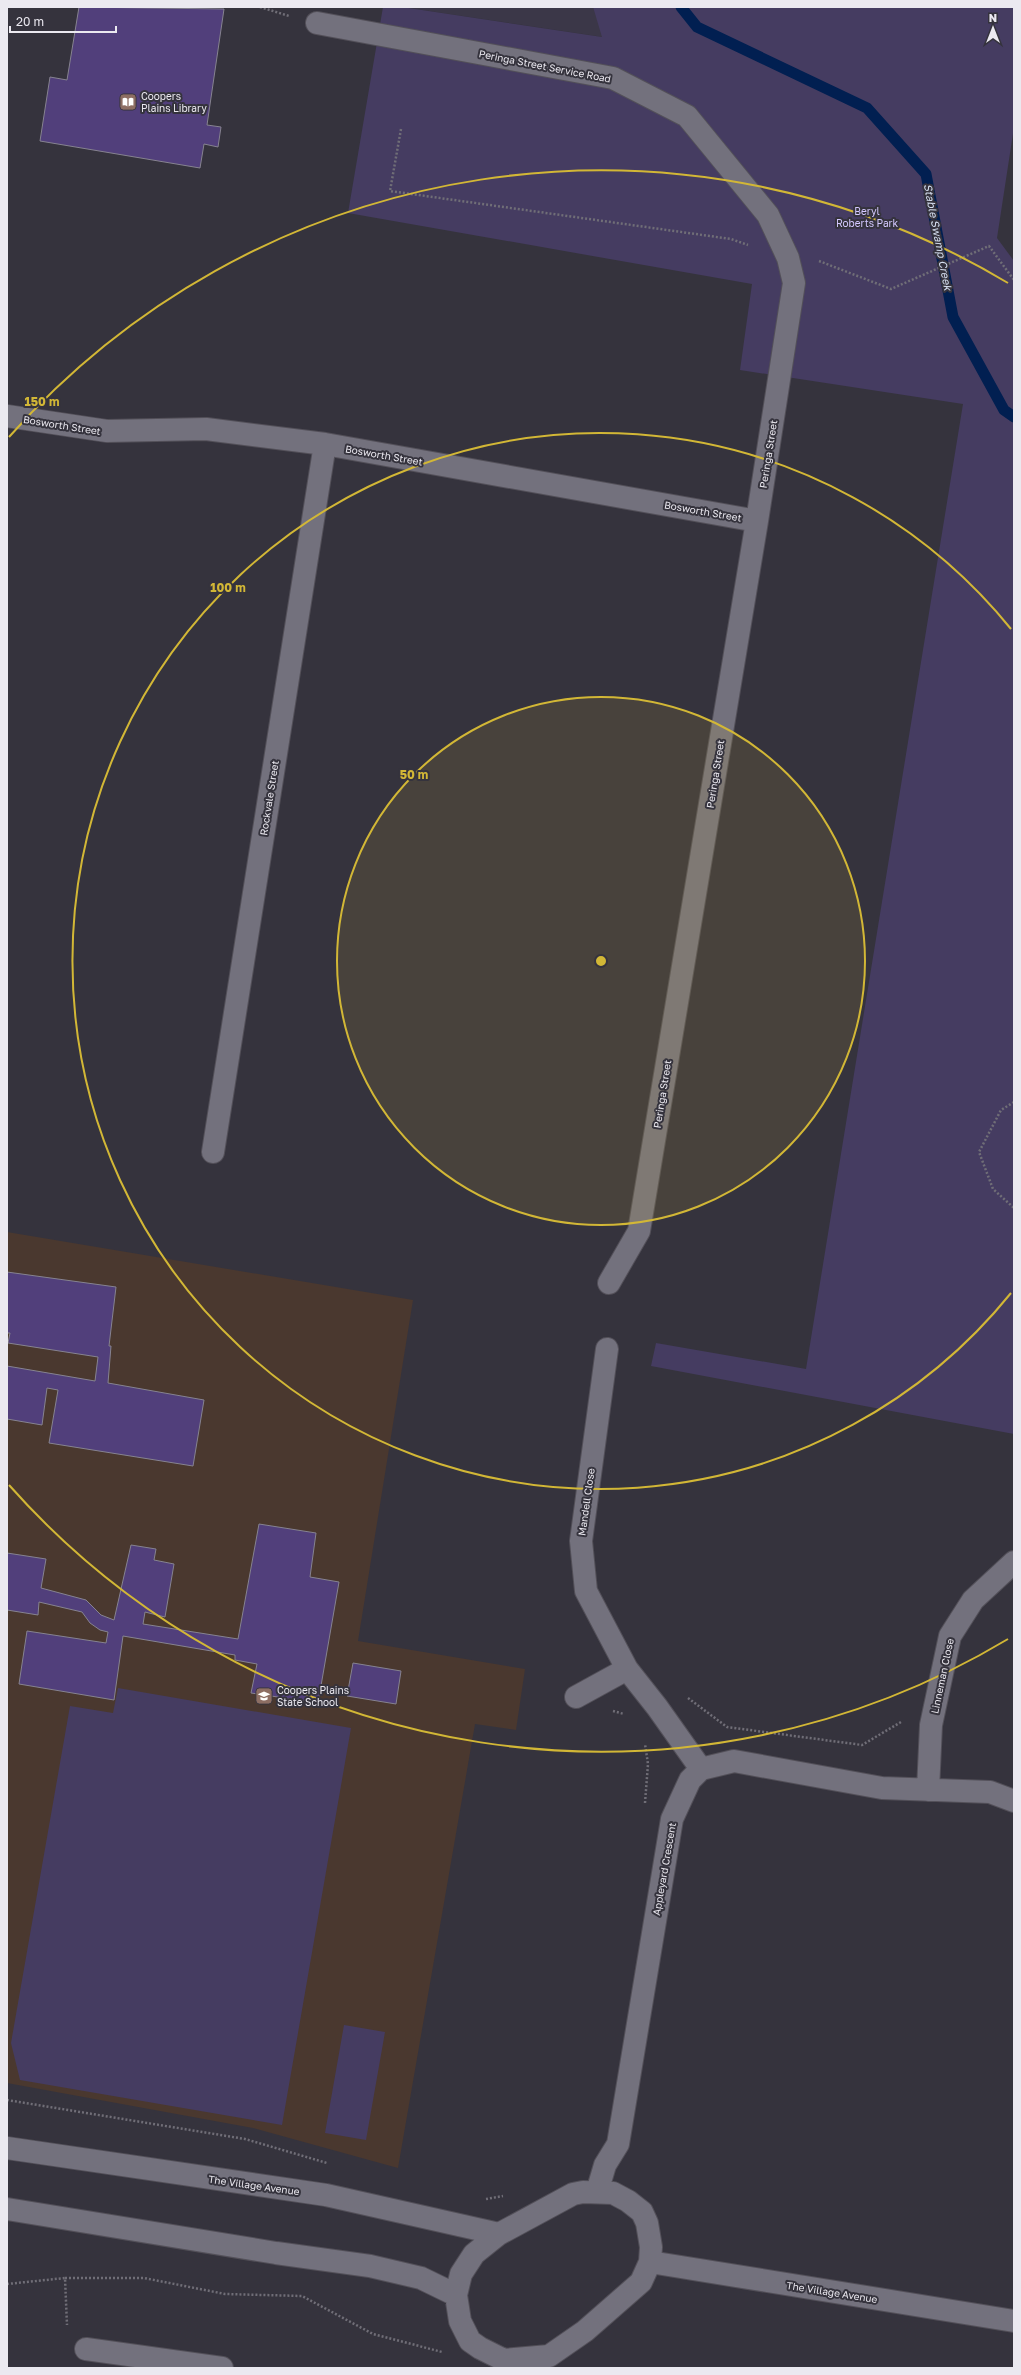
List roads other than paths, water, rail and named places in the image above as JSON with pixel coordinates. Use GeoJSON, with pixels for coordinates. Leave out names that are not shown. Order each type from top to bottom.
{"type":"FeatureCollection","features":[{"type":"Feature","properties":{"kind":"street","name":"Peringa Street Service Road"},"geometry":{"type":"LineString","coordinates":[[317,23],[612,78],[686,116],[768,215],[788,258]]}},
{"type":"Feature","properties":{"kind":"street","name":"Peringa Street"},"geometry":{"type":"LineString","coordinates":[[609,1283],[639,1231],[757,521],[794,283],[788,258]]}},
{"type":"Feature","properties":{"kind":"street","name":"Bosworth Street"},"geometry":{"type":"LineString","coordinates":[[7,416],[107,432],[206,429],[325,444],[757,521]]}},
{"type":"Feature","properties":{"kind":"street","name":"Rockvale Street"},"geometry":{"type":"LineString","coordinates":[[213,1152],[325,444]]}},
{"type":"Feature","properties":{"kind":"street","name":"Mandell Close"},"geometry":{"type":"LineString","coordinates":[[607,1349],[581,1541],[586,1591],[650,1714],[701,1768]]}},
{"type":"Feature","properties":{"kind":"street","name":"Linneman Close"},"geometry":{"type":"LineString","coordinates":[[928,1790],[931,1725],[950,1636],[973,1600],[1014,1562]]}},
{"type":"Feature","properties":{"kind":"street"},"geometry":{"type":"LineString","coordinates":[[576,1697],[627,1669]]}},
{"type":"Feature","properties":{"kind":"street"},"geometry":{"type":"LineString","coordinates":[[701,1768],[734,1762],[882,1788],[990,1792],[1014,1801]]}},
{"type":"Feature","properties":{"kind":"street","name":"Appleyard Crescent"},"geometry":{"type":"LineString","coordinates":[[597,2192],[605,2166],[618,2144],[672,1819],[690,1780],[701,1768]]}},
{"type":"Feature","properties":{"kind":"street","name":"The Village Avenue"},"geometry":{"type":"LineString","coordinates":[[7,2148],[326,2195],[499,2234]]}},
{"type":"Feature","properties":{"kind":"street"},"geometry":{"type":"LineString","coordinates":[[597,2192],[612,2193],[628,2201],[642,2212],[650,2237],[650,2262],[641,2282],[552,2362],[504,2360],[480,2348],[470,2341],[460,2321],[456,2295],[461,2274],[474,2254],[499,2234],[573,2194],[597,2192]]}},
{"type":"Feature","properties":{"kind":"street"},"geometry":{"type":"LineString","coordinates":[[7,2209],[276,2253],[370,2266],[421,2278],[456,2295]]}},
{"type":"Feature","properties":{"kind":"street","name":"The Village Avenue"},"geometry":{"type":"LineString","coordinates":[[650,2262],[1014,2321]]}},
{"type":"Feature","properties":{"kind":"street"},"geometry":{"type":"LineString","coordinates":[[86,2349],[148,2363],[222,2368]]}},
{"type":"Feature","properties":{"kind":"waterway","name":"Stable Swamp Creek"},"geometry":{"type":"LineString","coordinates":[[681,7],[697,27],[867,108],[926,174],[953,317],[1004,410],[1014,417]]}},
{"type":"Feature","properties":{"kind":"place","name":"Coopers Plains Library"},"geometry":{"type":"Point","coordinates":[128,102]}},
{"type":"Feature","properties":{"kind":"place","name":"Coopers Plains State School"},"geometry":{"type":"Point","coordinates":[264,1696]}},
{"type":"Feature","properties":{"kind":"park label","name":"Beryl Roberts Park"},"geometry":{"type":"Point","coordinates":[867,216]}}]}
